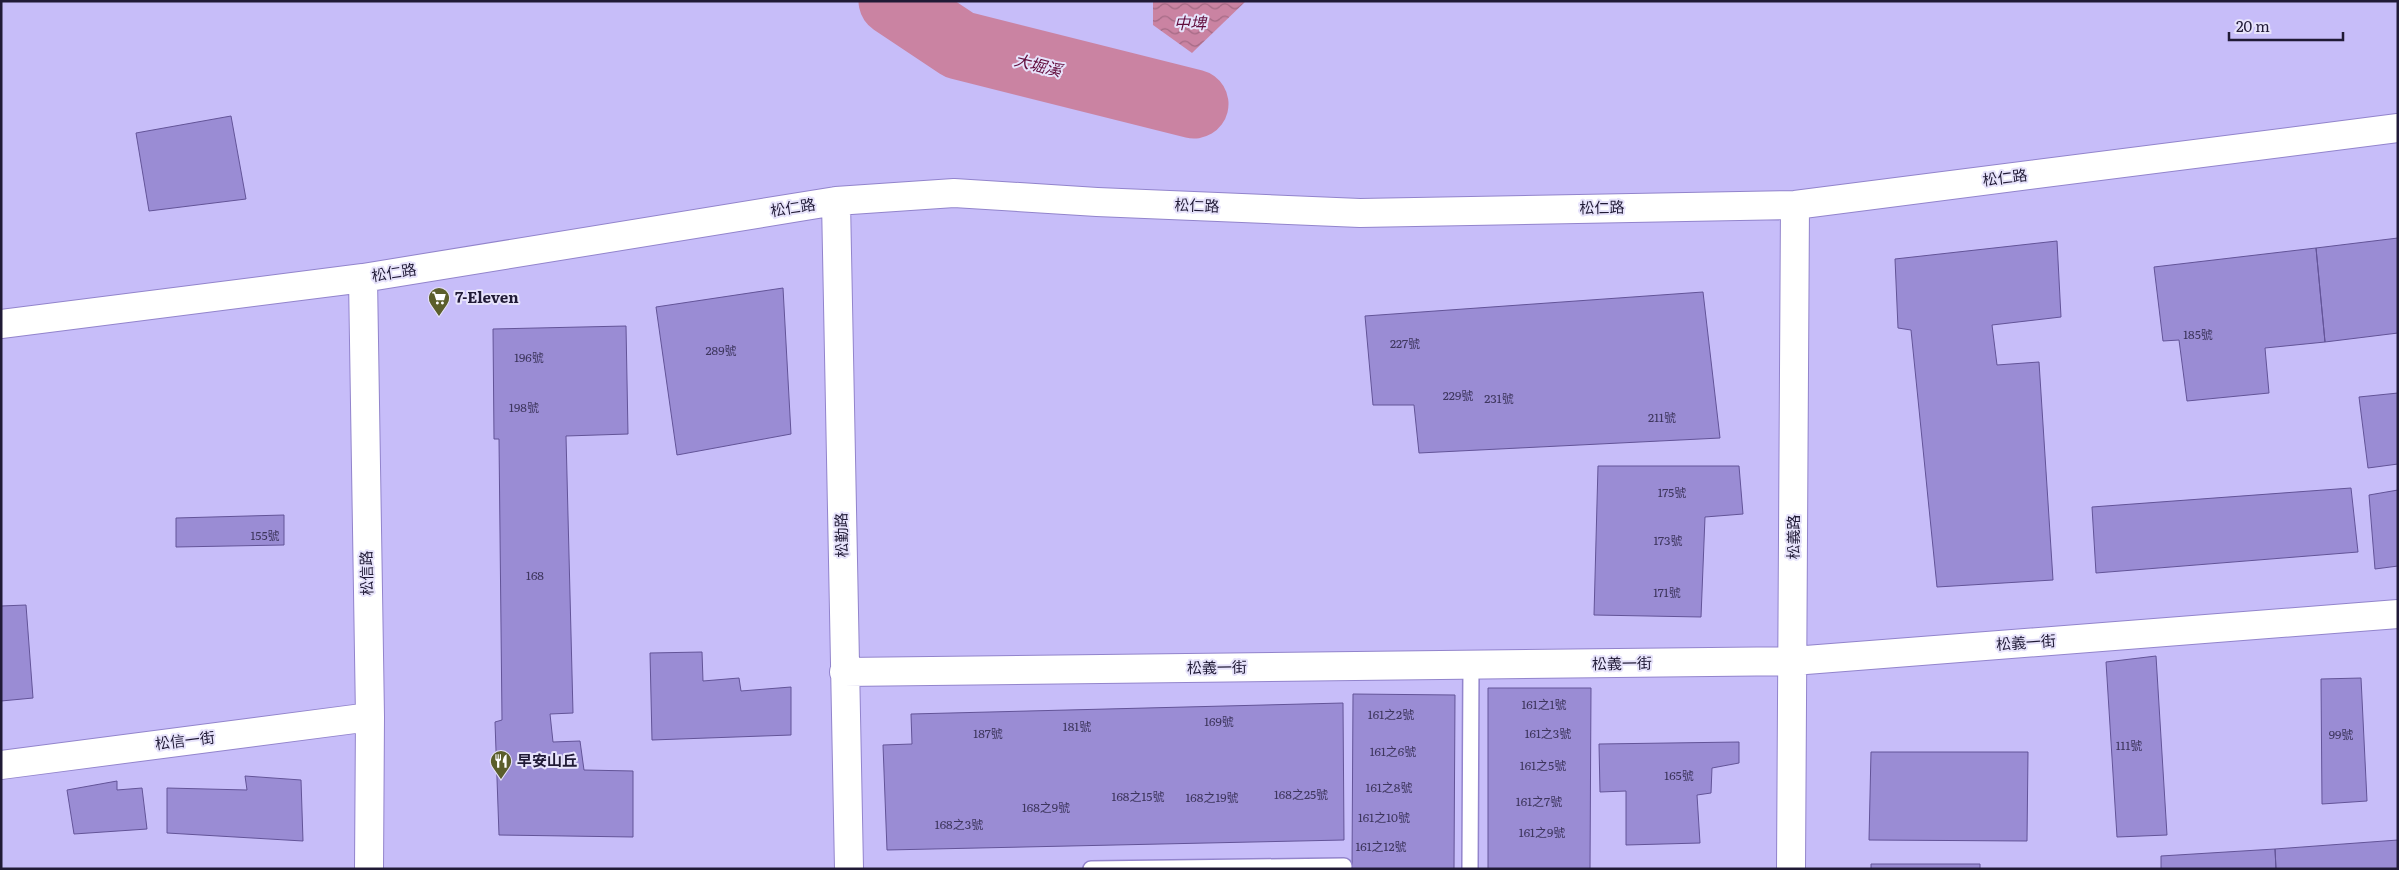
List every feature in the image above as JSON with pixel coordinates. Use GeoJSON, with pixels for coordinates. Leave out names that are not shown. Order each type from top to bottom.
{"type":"FeatureCollection","features":[{"type":"Feature","properties":{"kind":"street","name":"松仁路"},"geometry":{"type":"LineString","coordinates":[[1,324],[363,278],[836,201],[954,193],[1097,202],[1360,213],[1795,205],[2398,128]]}},
{"type":"Feature","properties":{"kind":"street","name":"松勤路"},"geometry":{"type":"LineString","coordinates":[[836,201],[849,869]]}},
{"type":"Feature","properties":{"kind":"street","name":"松義路"},"geometry":{"type":"LineString","coordinates":[[1791,869],[1795,205]]}},
{"type":"Feature","properties":{"kind":"street","name":"松信路"},"geometry":{"type":"LineString","coordinates":[[363,278],[370,717],[369,869]]}},
{"type":"Feature","properties":{"kind":"street","name":"松義一街"},"geometry":{"type":"LineString","coordinates":[[844,672],[1793,661],[2398,614]]}},
{"type":"Feature","properties":{"kind":"street","name":"松信一街"},"geometry":{"type":"LineString","coordinates":[[1,764],[370,717]]}},
{"type":"Feature","properties":{"kind":"lane"},"geometry":{"type":"LineString","coordinates":[[1470,869],[1471,665]]}},
{"type":"Feature","properties":{"kind":"lane"},"geometry":{"type":"LineString","coordinates":[[1091,869],[1344,866]]}},
{"type":"Feature","properties":{"kind":"water","name":"中埤"},"geometry":{"type":"Polygon","coordinates":[[[1153,1],[1246,1],[1192,53],[1153,25],[1153,1]]]}},
{"type":"Feature","properties":{"kind":"building"},"geometry":{"type":"Polygon","coordinates":[[[231,116],[246,199],[149,211],[136,133],[231,116]]]}},
{"type":"Feature","properties":{"kind":"building"},"geometry":{"type":"Polygon","coordinates":[[[2398,238],[2398,333],[2325,342],[2316,248],[2398,238]]]}},
{"type":"Feature","properties":{"kind":"building"},"geometry":{"type":"Polygon","coordinates":[[[2057,241],[2061,317],[1992,325],[1997,365],[2039,362],[2053,580],[1937,587],[1911,330],[1898,328],[1895,259],[2057,241]]]}},
{"type":"Feature","properties":{"kind":"building"},"geometry":{"type":"Polygon","coordinates":[[[2316,248],[2325,342],[2265,348],[2269,393],[2187,401],[2179,340],[2163,341],[2154,267],[2316,248]]]}},
{"type":"Feature","properties":{"kind":"building"},"geometry":{"type":"Polygon","coordinates":[[[783,288],[791,434],[677,455],[656,307],[783,288]]]}},
{"type":"Feature","properties":{"kind":"building"},"geometry":{"type":"Polygon","coordinates":[[[1703,292],[1720,438],[1419,453],[1414,405],[1373,405],[1365,316],[1703,292]]]}},
{"type":"Feature","properties":{"kind":"building"},"geometry":{"type":"Polygon","coordinates":[[[626,326],[628,434],[566,436],[573,713],[550,714],[553,742],[580,741],[584,770],[633,771],[633,837],[499,835],[495,722],[502,720],[499,439],[494,439],[493,329],[626,326]]]}},
{"type":"Feature","properties":{"kind":"building"},"geometry":{"type":"Polygon","coordinates":[[[2398,393],[2398,464],[2368,468],[2359,397],[2398,393]]]}},
{"type":"Feature","properties":{"kind":"building"},"geometry":{"type":"Polygon","coordinates":[[[1598,466],[1739,466],[1743,514],[1705,517],[1701,617],[1594,615],[1598,466]]]}},
{"type":"Feature","properties":{"kind":"building"},"geometry":{"type":"Polygon","coordinates":[[[2351,488],[2358,552],[2096,573],[2092,507],[2351,488]]]}},
{"type":"Feature","properties":{"kind":"building"},"geometry":{"type":"Polygon","coordinates":[[[2398,490],[2398,566],[2375,569],[2369,495],[2398,490]]]}},
{"type":"Feature","properties":{"kind":"building"},"geometry":{"type":"Polygon","coordinates":[[[284,515],[284,545],[176,547],[176,518],[284,515]]]}},
{"type":"Feature","properties":{"kind":"building"},"geometry":{"type":"Polygon","coordinates":[[[26,605],[33,698],[1,701],[1,606],[26,605]]]}},
{"type":"Feature","properties":{"kind":"building"},"geometry":{"type":"Polygon","coordinates":[[[702,652],[703,681],[739,678],[741,691],[791,687],[791,735],[652,740],[650,653],[702,652]]]}},
{"type":"Feature","properties":{"kind":"building"},"geometry":{"type":"Polygon","coordinates":[[[2156,656],[2167,835],[2117,837],[2106,662],[2156,656]]]}},
{"type":"Feature","properties":{"kind":"building"},"geometry":{"type":"Polygon","coordinates":[[[2361,678],[2367,801],[2322,804],[2321,679],[2361,678]]]}},
{"type":"Feature","properties":{"kind":"building"},"geometry":{"type":"Polygon","coordinates":[[[1488,688],[1591,688],[1590,869],[1488,869],[1488,688]]]}},
{"type":"Feature","properties":{"kind":"building"},"geometry":{"type":"Polygon","coordinates":[[[1353,694],[1455,695],[1454,869],[1352,869],[1353,694]]]}},
{"type":"Feature","properties":{"kind":"building"},"geometry":{"type":"Polygon","coordinates":[[[1343,703],[1344,840],[887,850],[883,745],[912,744],[911,714],[1343,703]]]}},
{"type":"Feature","properties":{"kind":"building"},"geometry":{"type":"Polygon","coordinates":[[[1739,742],[1739,763],[1712,768],[1711,793],[1697,795],[1700,843],[1626,845],[1626,791],[1600,792],[1599,744],[1739,742]]]}},
{"type":"Feature","properties":{"kind":"building"},"geometry":{"type":"Polygon","coordinates":[[[1871,752],[2028,752],[2027,841],[1869,840],[1871,752]]]}},
{"type":"Feature","properties":{"kind":"building"},"geometry":{"type":"Polygon","coordinates":[[[245,776],[301,780],[303,841],[167,833],[167,788],[247,790],[245,776]]]}},
{"type":"Feature","properties":{"kind":"building"},"geometry":{"type":"Polygon","coordinates":[[[117,781],[117,790],[142,788],[147,829],[74,834],[67,790],[117,781]]]}},
{"type":"Feature","properties":{"kind":"building"},"geometry":{"type":"Polygon","coordinates":[[[2398,840],[2398,869],[2276,869],[2275,849],[2398,840]]]}},
{"type":"Feature","properties":{"kind":"building"},"geometry":{"type":"Polygon","coordinates":[[[2275,849],[2276,869],[2161,869],[2161,856],[2275,849]]]}},
{"type":"Feature","properties":{"kind":"building"},"geometry":{"type":"Polygon","coordinates":[[[1871,864],[1980,864],[1980,869],[1871,869],[1871,864]]]}},
{"type":"Feature","properties":{"kind":"waterway","name":"大堀溪"},"geometry":{"type":"LineString","coordinates":[[893,1],[959,45],[1194,104]]}},
{"type":"Feature","properties":{"kind":"place","name":"7-Eleven"},"geometry":{"type":"Point","coordinates":[439,317]}},
{"type":"Feature","properties":{"kind":"place","name":"早安山丘"},"geometry":{"type":"Point","coordinates":[501,780]}}]}
